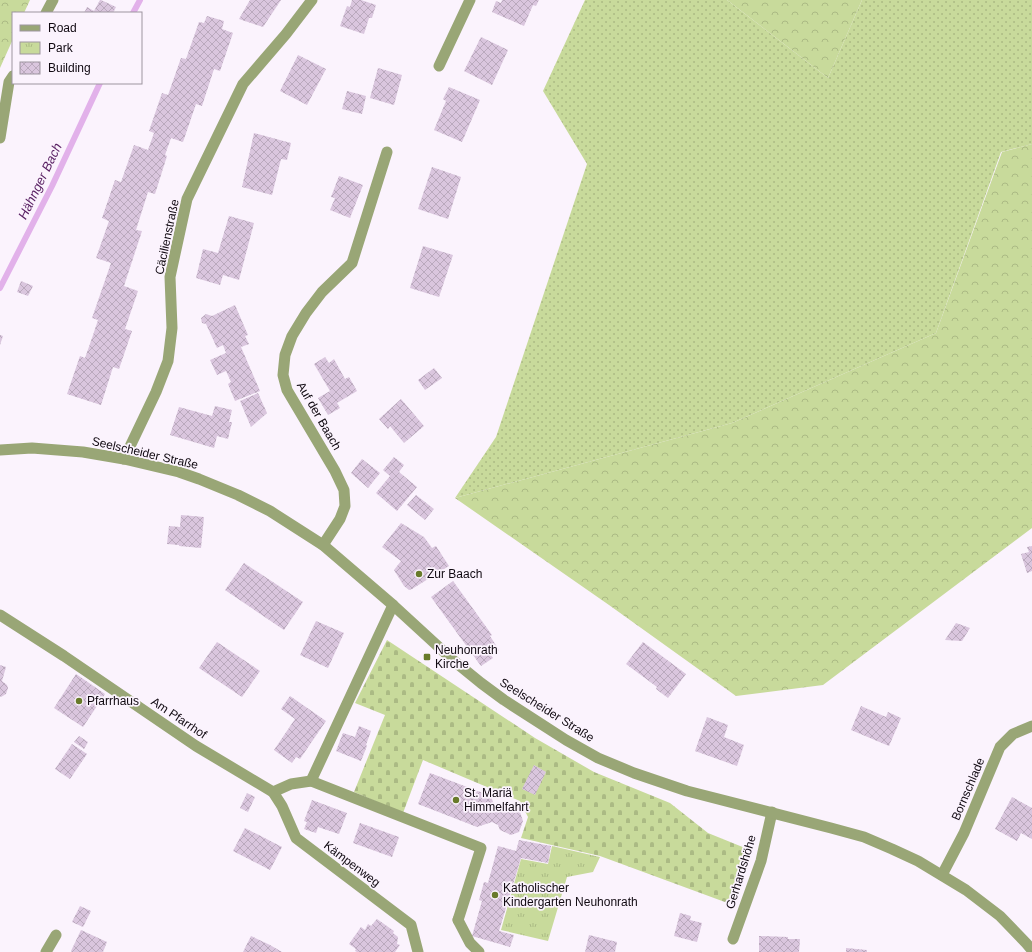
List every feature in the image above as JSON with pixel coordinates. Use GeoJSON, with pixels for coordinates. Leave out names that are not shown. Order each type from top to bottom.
{"type":"FeatureCollection","features":[{"type":"Feature","properties":{"kind":"street"},"geometry":{"type":"LineString","coordinates":[[47,12],[53,0]]}},
{"type":"Feature","properties":{"kind":"street","name":"Cäcilienstraße"},"geometry":{"type":"LineString","coordinates":[[124,459],[156,392],[168,361],[172,328],[170,277],[187,199],[243,84],[286,34],[312,0]]}},
{"type":"Feature","properties":{"kind":"street"},"geometry":{"type":"LineString","coordinates":[[439,66],[470,0]]}},
{"type":"Feature","properties":{"kind":"street"},"geometry":{"type":"LineString","coordinates":[[0,138],[9,82],[12,78]]}},
{"type":"Feature","properties":{"kind":"street","name":"Auf der Baach"},"geometry":{"type":"LineString","coordinates":[[322,545],[340,519],[345,506],[344,490],[335,471],[287,390],[283,375],[285,355],[292,336],[306,313],[322,292],[352,263],[387,152]]}},
{"type":"Feature","properties":{"kind":"street","name":"Seelscheider Straße"},"geometry":{"type":"LineString","coordinates":[[0,450],[32,448],[83,452],[124,459],[179,472],[238,495],[270,511],[322,545],[393,605],[454,661],[481,683],[504,700],[566,740],[598,758],[634,773],[687,791],[864,837],[918,861],[966,890],[1000,916],[1032,950]]}},
{"type":"Feature","properties":{"kind":"street"},"geometry":{"type":"LineString","coordinates":[[311,781],[393,605]]}},
{"type":"Feature","properties":{"kind":"street","name":"Am Pfarrhof"},"geometry":{"type":"LineString","coordinates":[[0,615],[196,746],[273,792]]}},
{"type":"Feature","properties":{"kind":"street","name":"Bornschlade"},"geometry":{"type":"LineString","coordinates":[[942,875],[964,833],[1000,747],[1013,734],[1032,726]]}},
{"type":"Feature","properties":{"kind":"street"},"geometry":{"type":"LineString","coordinates":[[273,792],[291,784],[311,781],[480,848],[458,920],[470,943],[479,952]]}},
{"type":"Feature","properties":{"kind":"street","name":"Kämpenweg"},"geometry":{"type":"LineString","coordinates":[[273,792],[282,806],[296,838],[411,925],[418,952]]}},
{"type":"Feature","properties":{"kind":"street","name":"Gerhardshöhe"},"geometry":{"type":"LineString","coordinates":[[733,939],[761,861],[772,812]]}},
{"type":"Feature","properties":{"kind":"street"},"geometry":{"type":"LineString","coordinates":[[46,952],[56,935]]}},
{"type":"Feature","properties":{"kind":"green space"},"geometry":{"type":"Polygon","coordinates":[[[0,0],[30,0],[24,12],[12,12],[12,41],[0,68],[0,0]]]}},
{"type":"Feature","properties":{"kind":"green space"},"geometry":{"type":"Polygon","coordinates":[[[585,0],[727,0],[828,78],[862,0],[1032,0],[1032,144],[1001,152],[936,333],[732,423],[455,498],[496,437],[587,164],[543,91],[585,0]]]}},
{"type":"Feature","properties":{"kind":"green space"},"geometry":{"type":"Polygon","coordinates":[[[727,0],[862,0],[828,78],[727,0]]]}},
{"type":"Feature","properties":{"kind":"green space"},"geometry":{"type":"Polygon","coordinates":[[[1032,144],[1032,528],[823,685],[736,696],[609,605],[455,498],[732,423],[936,333],[1002,152],[1032,144]]]}},
{"type":"Feature","properties":{"kind":"green space"},"geometry":{"type":"Polygon","coordinates":[[[387,640],[535,738],[594,772],[670,803],[708,833],[750,850],[733,905],[600,856],[521,838],[528,817],[520,801],[423,760],[403,813],[354,792],[385,715],[355,703],[387,640]]]}},
{"type":"Feature","properties":{"kind":"green space"},"geometry":{"type":"Polygon","coordinates":[[[552,846],[600,857],[593,872],[567,877],[548,941],[501,930],[521,859],[548,864],[552,846]]]}},
{"type":"Feature","properties":{"kind":"building"},"geometry":{"type":"Polygon","coordinates":[[[100,0],[116,7],[114,12],[84,12],[87,7],[94,11],[100,0]]]}},
{"type":"Feature","properties":{"kind":"building"},"geometry":{"type":"Polygon","coordinates":[[[250,0],[281,0],[263,27],[239,19],[250,0]]]}},
{"type":"Feature","properties":{"kind":"building"},"geometry":{"type":"Polygon","coordinates":[[[352,0],[361,0],[376,5],[372,18],[369,18],[364,34],[340,26],[347,6],[350,7],[352,0]]]}},
{"type":"Feature","properties":{"kind":"building"},"geometry":{"type":"Polygon","coordinates":[[[502,0],[539,0],[536,6],[533,5],[524,26],[492,12],[496,1],[501,3],[502,0]]]}},
{"type":"Feature","properties":{"kind":"building"},"geometry":{"type":"Polygon","coordinates":[[[207,16],[224,21],[222,29],[233,33],[220,71],[214,69],[202,106],[196,104],[183,142],[171,138],[155,194],[148,192],[136,230],[142,231],[124,286],[138,291],[125,329],[132,331],[119,369],[113,367],[101,405],[67,394],[80,356],[85,358],[92,338],[98,320],[92,318],[111,263],[96,258],[109,221],[102,218],[115,180],[121,182],[134,145],[148,150],[154,133],[149,131],[162,93],[168,95],[181,58],[186,59],[199,22],[204,23],[207,16]]]}},
{"type":"Feature","properties":{"kind":"building"},"geometry":{"type":"Polygon","coordinates":[[[481,37],[508,50],[492,85],[464,71],[481,37]]]}},
{"type":"Feature","properties":{"kind":"building"},"geometry":{"type":"Polygon","coordinates":[[[298,55],[326,69],[307,105],[280,91],[298,55]]]}},
{"type":"Feature","properties":{"kind":"building"},"geometry":{"type":"Polygon","coordinates":[[[378,68],[402,75],[394,105],[370,98],[378,68]]]}},
{"type":"Feature","properties":{"kind":"building"},"geometry":{"type":"Polygon","coordinates":[[[449,87],[480,100],[462,142],[434,130],[446,101],[443,99],[449,87]]]}},
{"type":"Feature","properties":{"kind":"building"},"geometry":{"type":"Polygon","coordinates":[[[347,91],[366,96],[362,114],[342,109],[347,91]]]}},
{"type":"Feature","properties":{"kind":"building"},"geometry":{"type":"Polygon","coordinates":[[[254,133],[291,143],[287,160],[281,159],[272,195],[242,187],[254,133]]]}},
{"type":"Feature","properties":{"kind":"building"},"geometry":{"type":"Polygon","coordinates":[[[432,167],[461,177],[448,219],[418,209],[432,167]]]}},
{"type":"Feature","properties":{"kind":"building"},"geometry":{"type":"Polygon","coordinates":[[[339,176],[363,185],[350,218],[330,210],[335,198],[331,197],[339,176]]]}},
{"type":"Feature","properties":{"kind":"building"},"geometry":{"type":"Polygon","coordinates":[[[229,216],[254,223],[239,280],[223,275],[220,285],[196,278],[203,249],[218,253],[229,216]]]}},
{"type":"Feature","properties":{"kind":"building"},"geometry":{"type":"Polygon","coordinates":[[[423,246],[453,255],[439,297],[410,288],[423,246]]]}},
{"type":"Feature","properties":{"kind":"building"},"geometry":{"type":"Polygon","coordinates":[[[21,281],[33,286],[28,296],[17,292],[21,281]]]}},
{"type":"Feature","properties":{"kind":"building"},"geometry":{"type":"Polygon","coordinates":[[[235,305],[248,335],[245,336],[249,344],[241,347],[260,391],[235,401],[228,384],[231,382],[226,371],[217,375],[210,360],[226,353],[223,345],[217,348],[206,324],[202,323],[201,318],[206,314],[212,316],[235,305]]]}},
{"type":"Feature","properties":{"kind":"building"},"geometry":{"type":"Polygon","coordinates":[[[0,335],[3,336],[0,345],[0,335]]]}},
{"type":"Feature","properties":{"kind":"building"},"geometry":{"type":"Polygon","coordinates":[[[325,357],[329,363],[334,359],[345,379],[349,377],[357,391],[337,403],[340,408],[328,415],[318,398],[330,391],[314,364],[325,357]]]}},
{"type":"Feature","properties":{"kind":"building"},"geometry":{"type":"Polygon","coordinates":[[[434,368],[442,378],[425,390],[418,380],[434,368]]]}},
{"type":"Feature","properties":{"kind":"building"},"geometry":{"type":"Polygon","coordinates":[[[258,393],[267,413],[251,427],[240,401],[258,393]]]}},
{"type":"Feature","properties":{"kind":"building"},"geometry":{"type":"Polygon","coordinates":[[[401,399],[424,426],[404,443],[390,426],[388,429],[379,419],[401,399]]]}},
{"type":"Feature","properties":{"kind":"building"},"geometry":{"type":"Polygon","coordinates":[[[215,406],[232,410],[229,422],[232,422],[228,439],[217,436],[214,448],[170,435],[179,407],[212,416],[215,406]]]}},
{"type":"Feature","properties":{"kind":"building"},"geometry":{"type":"Polygon","coordinates":[[[394,457],[404,465],[399,472],[417,487],[397,511],[376,493],[390,476],[383,470],[394,457]]]}},
{"type":"Feature","properties":{"kind":"building"},"geometry":{"type":"Polygon","coordinates":[[[362,459],[380,473],[368,488],[351,473],[362,459]]]}},
{"type":"Feature","properties":{"kind":"building"},"geometry":{"type":"Polygon","coordinates":[[[416,495],[434,509],[425,520],[407,505],[416,495]]]}},
{"type":"Feature","properties":{"kind":"building"},"geometry":{"type":"Polygon","coordinates":[[[181,515],[204,517],[201,548],[167,544],[169,526],[180,527],[181,515]]]}},
{"type":"Feature","properties":{"kind":"building"},"geometry":{"type":"Polygon","coordinates":[[[401,523],[424,537],[432,548],[436,546],[449,566],[409,590],[404,586],[394,570],[401,561],[382,547],[401,523]]]}},
{"type":"Feature","properties":{"kind":"building"},"geometry":{"type":"Polygon","coordinates":[[[1032,546],[1032,571],[1027,573],[1021,554],[1029,552],[1027,547],[1032,546]]]}},
{"type":"Feature","properties":{"kind":"building"},"geometry":{"type":"Polygon","coordinates":[[[244,563],[303,602],[284,630],[225,590],[244,563]]]}},
{"type":"Feature","properties":{"kind":"building"},"geometry":{"type":"Polygon","coordinates":[[[453,581],[492,635],[490,636],[499,650],[494,654],[490,648],[487,650],[493,658],[481,666],[431,597],[453,581]]]}},
{"type":"Feature","properties":{"kind":"building"},"geometry":{"type":"Polygon","coordinates":[[[316,621],[344,633],[328,668],[300,655],[316,621]]]}},
{"type":"Feature","properties":{"kind":"building"},"geometry":{"type":"Polygon","coordinates":[[[956,623],[970,628],[962,641],[945,640],[956,623]]]}},
{"type":"Feature","properties":{"kind":"building"},"geometry":{"type":"Polygon","coordinates":[[[217,642],[260,671],[242,697],[199,668],[217,642]]]}},
{"type":"Feature","properties":{"kind":"building"},"geometry":{"type":"Polygon","coordinates":[[[643,642],[686,674],[668,698],[656,689],[657,687],[626,664],[643,642]]]}},
{"type":"Feature","properties":{"kind":"building"},"geometry":{"type":"Polygon","coordinates":[[[0,665],[6,667],[2,681],[8,688],[6,694],[1,697],[0,696],[0,665]]]}},
{"type":"Feature","properties":{"kind":"building","name":"Pfarrhaus"},"geometry":{"type":"Polygon","coordinates":[[[76,674],[105,694],[83,727],[54,708],[76,674]]]}},
{"type":"Feature","properties":{"kind":"building"},"geometry":{"type":"Polygon","coordinates":[[[290,696],[326,721],[300,759],[296,757],[292,763],[274,750],[295,719],[281,709],[290,696]]]}},
{"type":"Feature","properties":{"kind":"building"},"geometry":{"type":"Polygon","coordinates":[[[861,706],[886,717],[888,712],[901,718],[889,746],[851,730],[861,706]]]}},
{"type":"Feature","properties":{"kind":"building"},"geometry":{"type":"Polygon","coordinates":[[[707,717],[728,725],[724,737],[744,745],[737,766],[695,751],[707,717]]]}},
{"type":"Feature","properties":{"kind":"building"},"geometry":{"type":"Polygon","coordinates":[[[359,726],[371,731],[361,761],[336,751],[343,733],[355,737],[359,726]]]}},
{"type":"Feature","properties":{"kind":"building"},"geometry":{"type":"Polygon","coordinates":[[[79,736],[88,742],[84,749],[74,742],[79,736]]]}},
{"type":"Feature","properties":{"kind":"building"},"geometry":{"type":"Polygon","coordinates":[[[72,744],[87,754],[70,779],[55,769],[72,744]]]}},
{"type":"Feature","properties":{"kind":"building"},"geometry":{"type":"Polygon","coordinates":[[[534,765],[546,772],[535,795],[522,789],[534,765]]]}},
{"type":"Feature","properties":{"kind":"building"},"geometry":{"type":"Polygon","coordinates":[[[430,773],[491,796],[495,808],[501,810],[510,807],[520,812],[523,821],[519,832],[511,835],[500,830],[498,825],[492,822],[477,827],[418,804],[430,773]]]}},
{"type":"Feature","properties":{"kind":"building"},"geometry":{"type":"Polygon","coordinates":[[[247,793],[255,797],[248,812],[240,808],[247,793]]]}},
{"type":"Feature","properties":{"kind":"building"},"geometry":{"type":"Polygon","coordinates":[[[1012,797],[1032,808],[1032,839],[1021,833],[1017,841],[995,829],[1012,797]]]}},
{"type":"Feature","properties":{"kind":"building"},"geometry":{"type":"Polygon","coordinates":[[[312,800],[347,813],[339,834],[318,827],[316,833],[304,829],[307,822],[304,821],[312,800]]]}},
{"type":"Feature","properties":{"kind":"building"},"geometry":{"type":"Polygon","coordinates":[[[360,823],[399,837],[392,857],[353,843],[360,823]]]}},
{"type":"Feature","properties":{"kind":"building"},"geometry":{"type":"Polygon","coordinates":[[[245,828],[282,847],[270,870],[233,851],[245,828]]]}},
{"type":"Feature","properties":{"kind":"building","name":"Katholischer Kindergarten Neuhonrath"},"geometry":{"type":"Polygon","coordinates":[[[519,840],[551,846],[548,863],[521,858],[499,931],[514,935],[510,947],[472,936],[482,901],[479,900],[484,882],[488,883],[498,846],[516,851],[519,840]]]}},
{"type":"Feature","properties":{"kind":"building"},"geometry":{"type":"Polygon","coordinates":[[[80,906],[91,911],[83,927],[72,922],[80,906]]]}},
{"type":"Feature","properties":{"kind":"building"},"geometry":{"type":"Polygon","coordinates":[[[680,913],[691,916],[690,920],[702,923],[697,942],[674,936],[680,913]]]}},
{"type":"Feature","properties":{"kind":"building"},"geometry":{"type":"Polygon","coordinates":[[[377,919],[394,931],[393,933],[398,937],[397,944],[400,945],[395,952],[355,951],[356,949],[349,944],[361,927],[365,930],[368,924],[371,926],[377,919]]]}},
{"type":"Feature","properties":{"kind":"building"},"geometry":{"type":"Polygon","coordinates":[[[81,930],[107,942],[103,952],[71,951],[81,930]]]}},
{"type":"Feature","properties":{"kind":"building"},"geometry":{"type":"Polygon","coordinates":[[[589,935],[617,942],[615,952],[585,952],[589,935]]]}},
{"type":"Feature","properties":{"kind":"building"},"geometry":{"type":"Polygon","coordinates":[[[251,936],[270,945],[282,952],[243,952],[251,936]]]}},
{"type":"Feature","properties":{"kind":"building"},"geometry":{"type":"Polygon","coordinates":[[[759,936],[800,939],[799,952],[759,952],[759,936]]]}},
{"type":"Feature","properties":{"kind":"building"},"geometry":{"type":"Polygon","coordinates":[[[846,948],[867,950],[867,952],[846,952],[846,948]]]}},
{"type":"Feature","properties":{"kind":"waterway","name":"Hähnger Bach"},"geometry":{"type":"LineString","coordinates":[[134,12],[140,0]]}},
{"type":"Feature","properties":{"kind":"waterway","name":"Hähnger Bach"},"geometry":{"type":"LineString","coordinates":[[0,288],[52,186],[100,84]]}},
{"type":"Feature","properties":{"kind":"place","name":"Zur Baach"},"geometry":{"type":"Point","coordinates":[419,574]}},
{"type":"Feature","properties":{"kind":"place","name":"Neuhonrath Kirche"},"geometry":{"type":"Point","coordinates":[427,657]}},
{"type":"Feature","properties":{"kind":"place","name":"Pfarrhaus"},"geometry":{"type":"Point","coordinates":[79,701]}},
{"type":"Feature","properties":{"kind":"place","name":"St. Mariä Himmelfahrt"},"geometry":{"type":"Point","coordinates":[456,800]}},
{"type":"Feature","properties":{"kind":"place","name":"Katholischer Kindergarten Neuhonrath"},"geometry":{"type":"Point","coordinates":[495,895]}}]}
